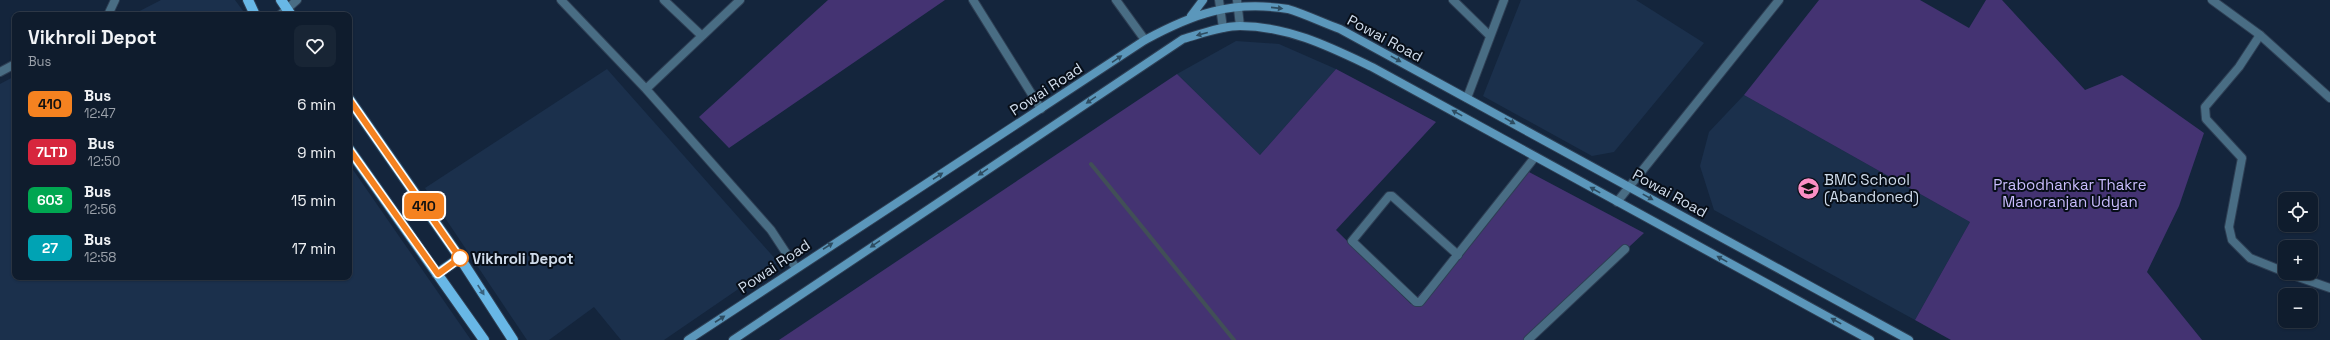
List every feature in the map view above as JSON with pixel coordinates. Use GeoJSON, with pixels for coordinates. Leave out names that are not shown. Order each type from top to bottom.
{"type":"FeatureCollection","features":[{"type":"Feature","properties":{"kind":"main road"},"geometry":{"type":"LineString","coordinates":[[248,0],[254,12]]}},
{"type":"Feature","properties":{"kind":"main road"},"geometry":{"type":"LineString","coordinates":[[281,0],[286,12]]}},
{"type":"Feature","properties":{"kind":"main road"},"geometry":{"type":"LineString","coordinates":[[1191,16],[1203,0]]}},
{"type":"Feature","properties":{"kind":"main road","name":"Powai Road"},"geometry":{"type":"LineString","coordinates":[[688,340],[1145,40],[1191,16],[1220,4],[1238,2],[1288,9],[1340,29],[1909,340]]}},
{"type":"Feature","properties":{"kind":"main road"},"geometry":{"type":"LineString","coordinates":[[733,340],[1183,39],[1223,28],[1240,26],[1285,31],[1332,48],[1372,67],[1870,340]]}},
{"type":"Feature","properties":{"kind":"main road"},"geometry":{"type":"LineString","coordinates":[[352,103],[460,258],[513,340]]}},
{"type":"Feature","properties":{"kind":"main road"},"geometry":{"type":"LineString","coordinates":[[352,153],[484,340]]}},
{"type":"Feature","properties":{"kind":"main road"},"geometry":{"type":"LineString","coordinates":[[438,274],[460,258]]}},
{"type":"Feature","properties":{"kind":"street"},"geometry":{"type":"LineString","coordinates":[[109,12],[115,0]]}},
{"type":"Feature","properties":{"kind":"street"},"geometry":{"type":"LineString","coordinates":[[287,12],[297,0]]}},
{"type":"Feature","properties":{"kind":"street"},"geometry":{"type":"LineString","coordinates":[[561,0],[646,89],[771,230],[796,268]]}},
{"type":"Feature","properties":{"kind":"street"},"geometry":{"type":"LineString","coordinates":[[664,0],[702,36]]}},
{"type":"Feature","properties":{"kind":"street"},"geometry":{"type":"LineString","coordinates":[[646,89],[740,0]]}},
{"type":"Feature","properties":{"kind":"street"},"geometry":{"type":"LineString","coordinates":[[973,0],[1041,109]]}},
{"type":"Feature","properties":{"kind":"street"},"geometry":{"type":"LineString","coordinates":[[1116,0],[1145,40]]}},
{"type":"Feature","properties":{"kind":"street"},"geometry":{"type":"LineString","coordinates":[[1453,0],[1490,36]]}},
{"type":"Feature","properties":{"kind":"street"},"geometry":{"type":"LineString","coordinates":[[1467,98],[1504,0]]}},
{"type":"Feature","properties":{"kind":"street"},"geometry":{"type":"LineString","coordinates":[[1617,202],[1780,0]]}},
{"type":"Feature","properties":{"kind":"street"},"geometry":{"type":"LineString","coordinates":[[2212,0],[2260,35],[2330,98]]}},
{"type":"Feature","properties":{"kind":"street"},"geometry":{"type":"LineString","coordinates":[[1238,2],[1240,26]]}},
{"type":"Feature","properties":{"kind":"street"},"geometry":{"type":"LineString","coordinates":[[1220,4],[1223,28]]}},
{"type":"Feature","properties":{"kind":"street"},"geometry":{"type":"LineString","coordinates":[[2260,35],[2239,67],[2205,108],[2206,119],[2242,158],[2229,227],[2232,240],[2250,258],[2278,270]]}},
{"type":"Feature","properties":{"kind":"street"},"geometry":{"type":"LineString","coordinates":[[0,72],[12,66]]}},
{"type":"Feature","properties":{"kind":"street"},"geometry":{"type":"LineString","coordinates":[[1458,255],[1392,196],[1389,196],[1352,241],[1353,244],[1418,302],[1458,255],[1535,157]]}},
{"type":"Feature","properties":{"kind":"street"},"geometry":{"type":"LineString","coordinates":[[1528,340],[1626,249]]}},
{"type":"Feature","properties":{"kind":"street"},"geometry":{"type":"LineString","coordinates":[[2307,280],[2330,288]]}},
{"type":"Feature","properties":{"kind":"shaded area"},"geometry":{"type":"Polygon","coordinates":[[[161,0],[235,0],[244,12],[138,12],[161,0]]]}},
{"type":"Feature","properties":{"kind":"shaded area"},"geometry":{"type":"Polygon","coordinates":[[[1521,0],[1636,0],[1704,43],[1614,152],[1592,156],[1483,96],[1521,0]]]}},
{"type":"Feature","properties":{"kind":"shaded area"},"geometry":{"type":"Polygon","coordinates":[[[1236,41],[1279,44],[1336,69],[1260,155],[1177,74],[1236,41]]]}},
{"type":"Feature","properties":{"kind":"shaded area"},"geometry":{"type":"Polygon","coordinates":[[[607,69],[778,262],[664,340],[621,340],[594,307],[549,340],[527,340],[425,188],[607,69]]]}},
{"type":"Feature","properties":{"kind":"shaded area"},"geometry":{"type":"Polygon","coordinates":[[[12,78],[12,280],[352,280],[352,168],[471,340],[0,340],[0,84],[12,78]]]}},
{"type":"Feature","properties":{"kind":"shaded area","name":"BMC School (Abandoned)"},"geometry":{"type":"Polygon","coordinates":[[[1744,95],[1970,222],[1915,320],[1714,210],[1700,166],[1709,132],[1744,95]]]}},
{"type":"Feature","properties":{"kind":"green space"},"geometry":{"type":"Polygon","coordinates":[[[828,0],[945,0],[729,148],[699,117],[828,0]]]}},
{"type":"Feature","properties":{"kind":"green space","name":"Prabodhankar Thakre Manoranjan Udyan"},"geometry":{"type":"Polygon","coordinates":[[[1819,0],[1920,0],[1969,28],[1986,0],[2002,0],[2085,90],[2122,75],[2204,133],[2179,206],[2147,272],[2202,340],[1951,340],[1915,320],[1970,222],[1744,95],[1819,0]]]}},
{"type":"Feature","properties":{"kind":"green space"},"geometry":{"type":"Polygon","coordinates":[[[1336,69],[1436,122],[1336,230],[1411,304],[1529,172],[1644,233],[1529,340],[779,340],[1177,74],[1260,155],[1336,69]]]}},
{"type":"Feature","properties":{"kind":"waterway"},"geometry":{"type":"LineString","coordinates":[[1091,164],[1234,340]]}},
{"type":"Feature","properties":{"kind":"bus line","name":"410"},"geometry":{"type":"LineString","coordinates":[[352,103],[460,258],[438,274],[352,153]]}},
{"type":"Feature","properties":{"kind":"place","name":"BMC School (Abandoned)"},"geometry":{"type":"Point","coordinates":[1808,188]}},
{"type":"Feature","properties":{"kind":"place","name":"Vikhroli Depot"},"geometry":{"type":"Point","coordinates":[460,258]}}]}
